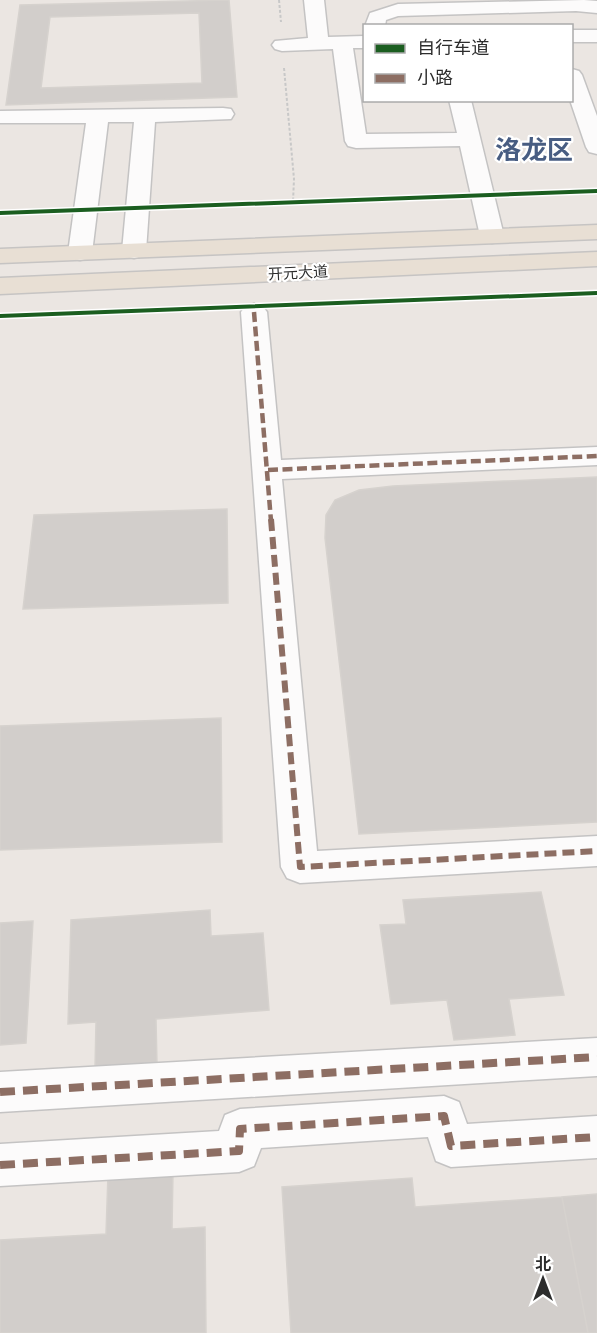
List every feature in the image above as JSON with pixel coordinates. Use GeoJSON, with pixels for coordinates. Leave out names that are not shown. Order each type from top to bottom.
{"type":"FeatureCollection","features":[{"type":"Feature","properties":{"kind":"main road","name":"开元大道"},"geometry":{"type":"LineString","coordinates":[[0,256],[597,232]]}},
{"type":"Feature","properties":{"kind":"main road","name":"开元大道"},"geometry":{"type":"LineString","coordinates":[[0,286],[597,260]]}},
{"type":"Feature","properties":{"kind":"street"},"geometry":{"type":"LineString","coordinates":[[314,0],[319,44]]}},
{"type":"Feature","properties":{"kind":"street"},"geometry":{"type":"LineString","coordinates":[[375,24],[377,17],[398,10],[576,5],[597,7]]}},
{"type":"Feature","properties":{"kind":"street"},"geometry":{"type":"LineString","coordinates":[[573,36],[597,36]]}},
{"type":"Feature","properties":{"kind":"street"},"geometry":{"type":"LineString","coordinates":[[282,45],[363,42]]}},
{"type":"Feature","properties":{"kind":"street"},"geometry":{"type":"LineString","coordinates":[[342,43],[356,141],[469,139]]}},
{"type":"Feature","properties":{"kind":"street"},"geometry":{"type":"LineString","coordinates":[[573,78],[596,139]]}},
{"type":"Feature","properties":{"kind":"street"},"geometry":{"type":"LineString","coordinates":[[460,102],[492,236]]}},
{"type":"Feature","properties":{"kind":"street"},"geometry":{"type":"LineString","coordinates":[[0,117],[223,114]]}},
{"type":"Feature","properties":{"kind":"street"},"geometry":{"type":"LineString","coordinates":[[134,251],[145,115]]}},
{"type":"Feature","properties":{"kind":"street"},"geometry":{"type":"LineString","coordinates":[[80,253],[98,116]]}},
{"type":"Feature","properties":{"kind":"street"},"geometry":{"type":"LineString","coordinates":[[254,312],[300,867],[597,851]]}},
{"type":"Feature","properties":{"kind":"street"},"geometry":{"type":"LineString","coordinates":[[267,470],[597,456]]}},
{"type":"Feature","properties":{"kind":"street"},"geometry":{"type":"LineString","coordinates":[[0,1092],[597,1057]]}},
{"type":"Feature","properties":{"kind":"street"},"geometry":{"type":"LineString","coordinates":[[0,1165],[239,1151],[240,1129],[444,1116],[451,1146],[597,1137]]}},
{"type":"Feature","properties":{"kind":"path"},"geometry":{"type":"LineString","coordinates":[[279,0],[294,179],[293,202]]}},
{"type":"Feature","properties":{"kind":"path"},"geometry":{"type":"LineString","coordinates":[[281,203],[305,202]]}},
{"type":"Feature","properties":{"kind":"building"},"geometry":{"type":"Polygon","coordinates":[[[229,0],[237,97],[6,105],[20,5],[229,0]],[[199,13],[50,17],[41,88],[202,83],[199,13]]]}},
{"type":"Feature","properties":{"kind":"building"},"geometry":{"type":"Polygon","coordinates":[[[597,477],[597,822],[359,834],[325,538],[326,515],[335,500],[359,490],[393,486],[597,477]]]}},
{"type":"Feature","properties":{"kind":"building"},"geometry":{"type":"Polygon","coordinates":[[[227,509],[228,603],[23,609],[34,515],[227,509]]]}},
{"type":"Feature","properties":{"kind":"building"},"geometry":{"type":"Polygon","coordinates":[[[221,718],[222,842],[0,850],[0,726],[221,718]]]}},
{"type":"Feature","properties":{"kind":"building"},"geometry":{"type":"Polygon","coordinates":[[[541,892],[564,995],[509,999],[515,1035],[454,1040],[447,1000],[391,1004],[380,925],[406,924],[403,900],[541,892]]]}},
{"type":"Feature","properties":{"kind":"building"},"geometry":{"type":"Polygon","coordinates":[[[210,910],[211,936],[263,933],[269,1010],[156,1019],[157,1065],[95,1069],[96,1022],[68,1024],[71,920],[210,910]]]}},
{"type":"Feature","properties":{"kind":"building"},"geometry":{"type":"Polygon","coordinates":[[[33,921],[26,1043],[0,1045],[0,923],[33,921]]]}},
{"type":"Feature","properties":{"kind":"building"},"geometry":{"type":"Polygon","coordinates":[[[173,1171],[172,1229],[205,1227],[206,1333],[0,1333],[0,1240],[106,1234],[108,1174],[173,1171]]]}},
{"type":"Feature","properties":{"kind":"building"},"geometry":{"type":"Polygon","coordinates":[[[412,1178],[415,1207],[562,1197],[588,1333],[291,1333],[282,1187],[412,1178]]]}},
{"type":"Feature","properties":{"kind":"building"},"geometry":{"type":"Polygon","coordinates":[[[597,1194],[597,1333],[588,1333],[562,1197],[597,1194]]]}},
{"type":"Feature","properties":{"kind":"marked path"},"geometry":{"type":"LineString","coordinates":[[254,312],[300,867],[597,851]]}},
{"type":"Feature","properties":{"kind":"marked path"},"geometry":{"type":"LineString","coordinates":[[268,470],[597,456]]}},
{"type":"Feature","properties":{"kind":"marked path"},"geometry":{"type":"LineString","coordinates":[[0,1092],[597,1057]]}},
{"type":"Feature","properties":{"kind":"marked path"},"geometry":{"type":"LineString","coordinates":[[0,1165],[239,1151],[240,1129],[444,1116],[451,1146],[597,1137]]}},
{"type":"Feature","properties":{"kind":"cycle path"},"geometry":{"type":"LineString","coordinates":[[0,213],[597,191]]}},
{"type":"Feature","properties":{"kind":"cycle path"},"geometry":{"type":"LineString","coordinates":[[0,316],[597,293]]}},
{"type":"Feature","properties":{"kind":"district","name":"洛龙区"},"geometry":{"type":"Point","coordinates":[534,150]}}]}
